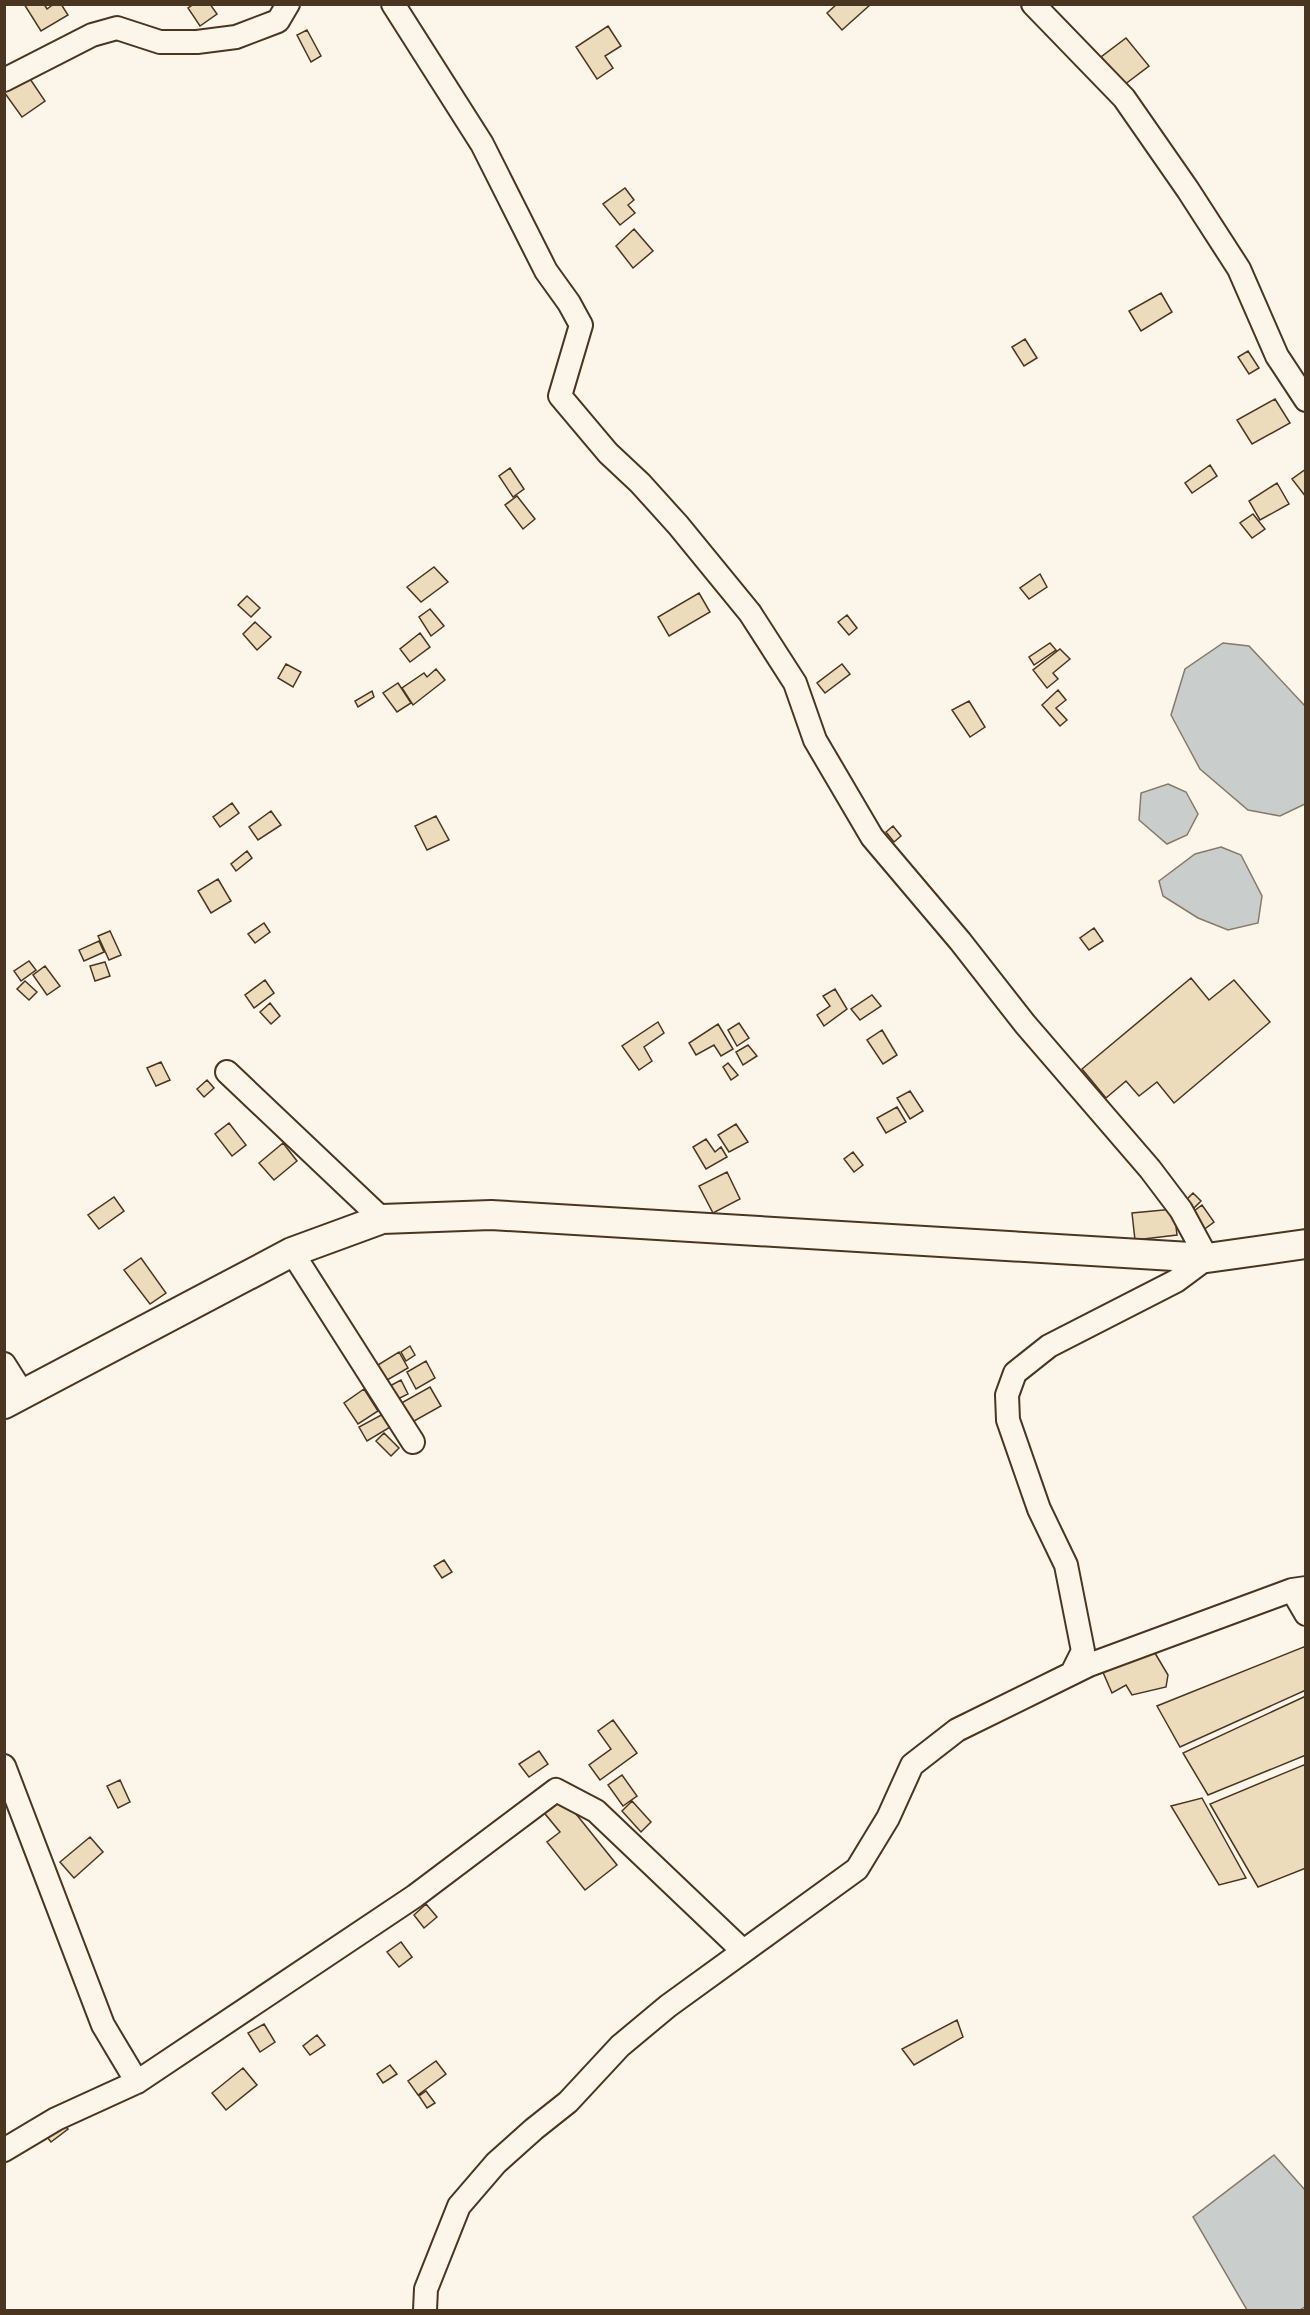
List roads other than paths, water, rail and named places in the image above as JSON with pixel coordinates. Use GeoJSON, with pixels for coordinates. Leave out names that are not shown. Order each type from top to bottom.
{"type":"FeatureCollection","features":[{"type":"Feature","properties":{"kind":"main road"},"geometry":{"type":"LineString","coordinates":[[14,1399],[292,1252],[382,1219],[491,1215],[1207,1258],[1305,1244]]}},
{"type":"Feature","properties":{"kind":"street"},"geometry":{"type":"LineString","coordinates":[[4,80],[92,34],[117,28],[160,42],[197,42],[236,37],[278,21],[288,4]]}},
{"type":"Feature","properties":{"kind":"street"},"geometry":{"type":"LineString","coordinates":[[393,4],[482,144],[546,271],[569,303],[581,325],[560,396],[608,453],[640,483],[678,525],[750,613],[795,683],[815,740],[872,837],[953,932],[1025,1024],[1150,1169],[1181,1210],[1207,1258],[1176,1281],[1049,1346],[1016,1373],[1007,1395],[1008,1420],[1039,1509],[1066,1564],[1083,1651],[1072,1673]]}},
{"type":"Feature","properties":{"kind":"street"},"geometry":{"type":"LineString","coordinates":[[1033,4],[1124,98],[1188,190],[1239,269],[1277,356],[1305,400]]}},
{"type":"Feature","properties":{"kind":"street"},"geometry":{"type":"LineString","coordinates":[[227,1072],[382,1219]]}},
{"type":"Feature","properties":{"kind":"street"},"geometry":{"type":"LineString","coordinates":[[292,1252],[412,1442]]}},
{"type":"Feature","properties":{"kind":"street"},"geometry":{"type":"LineString","coordinates":[[4,1364],[14,1399]]}},
{"type":"Feature","properties":{"kind":"street"},"geometry":{"type":"LineString","coordinates":[[424,2310],[426,2289],[459,2206],[496,2163],[568,2102],[620,2046],[668,2006],[742,1950],[857,1869],[888,1818],[912,1765],[957,1730],[1089,1665],[1299,1589],[1305,1614]]}},
{"type":"Feature","properties":{"kind":"street"},"geometry":{"type":"LineString","coordinates":[[4,1766],[103,2025],[137,2082]]}},
{"type":"Feature","properties":{"kind":"street"},"geometry":{"type":"LineString","coordinates":[[4,2150],[56,2119],[137,2082],[415,1896],[556,1790],[597,1811],[742,1950]]}}]}
